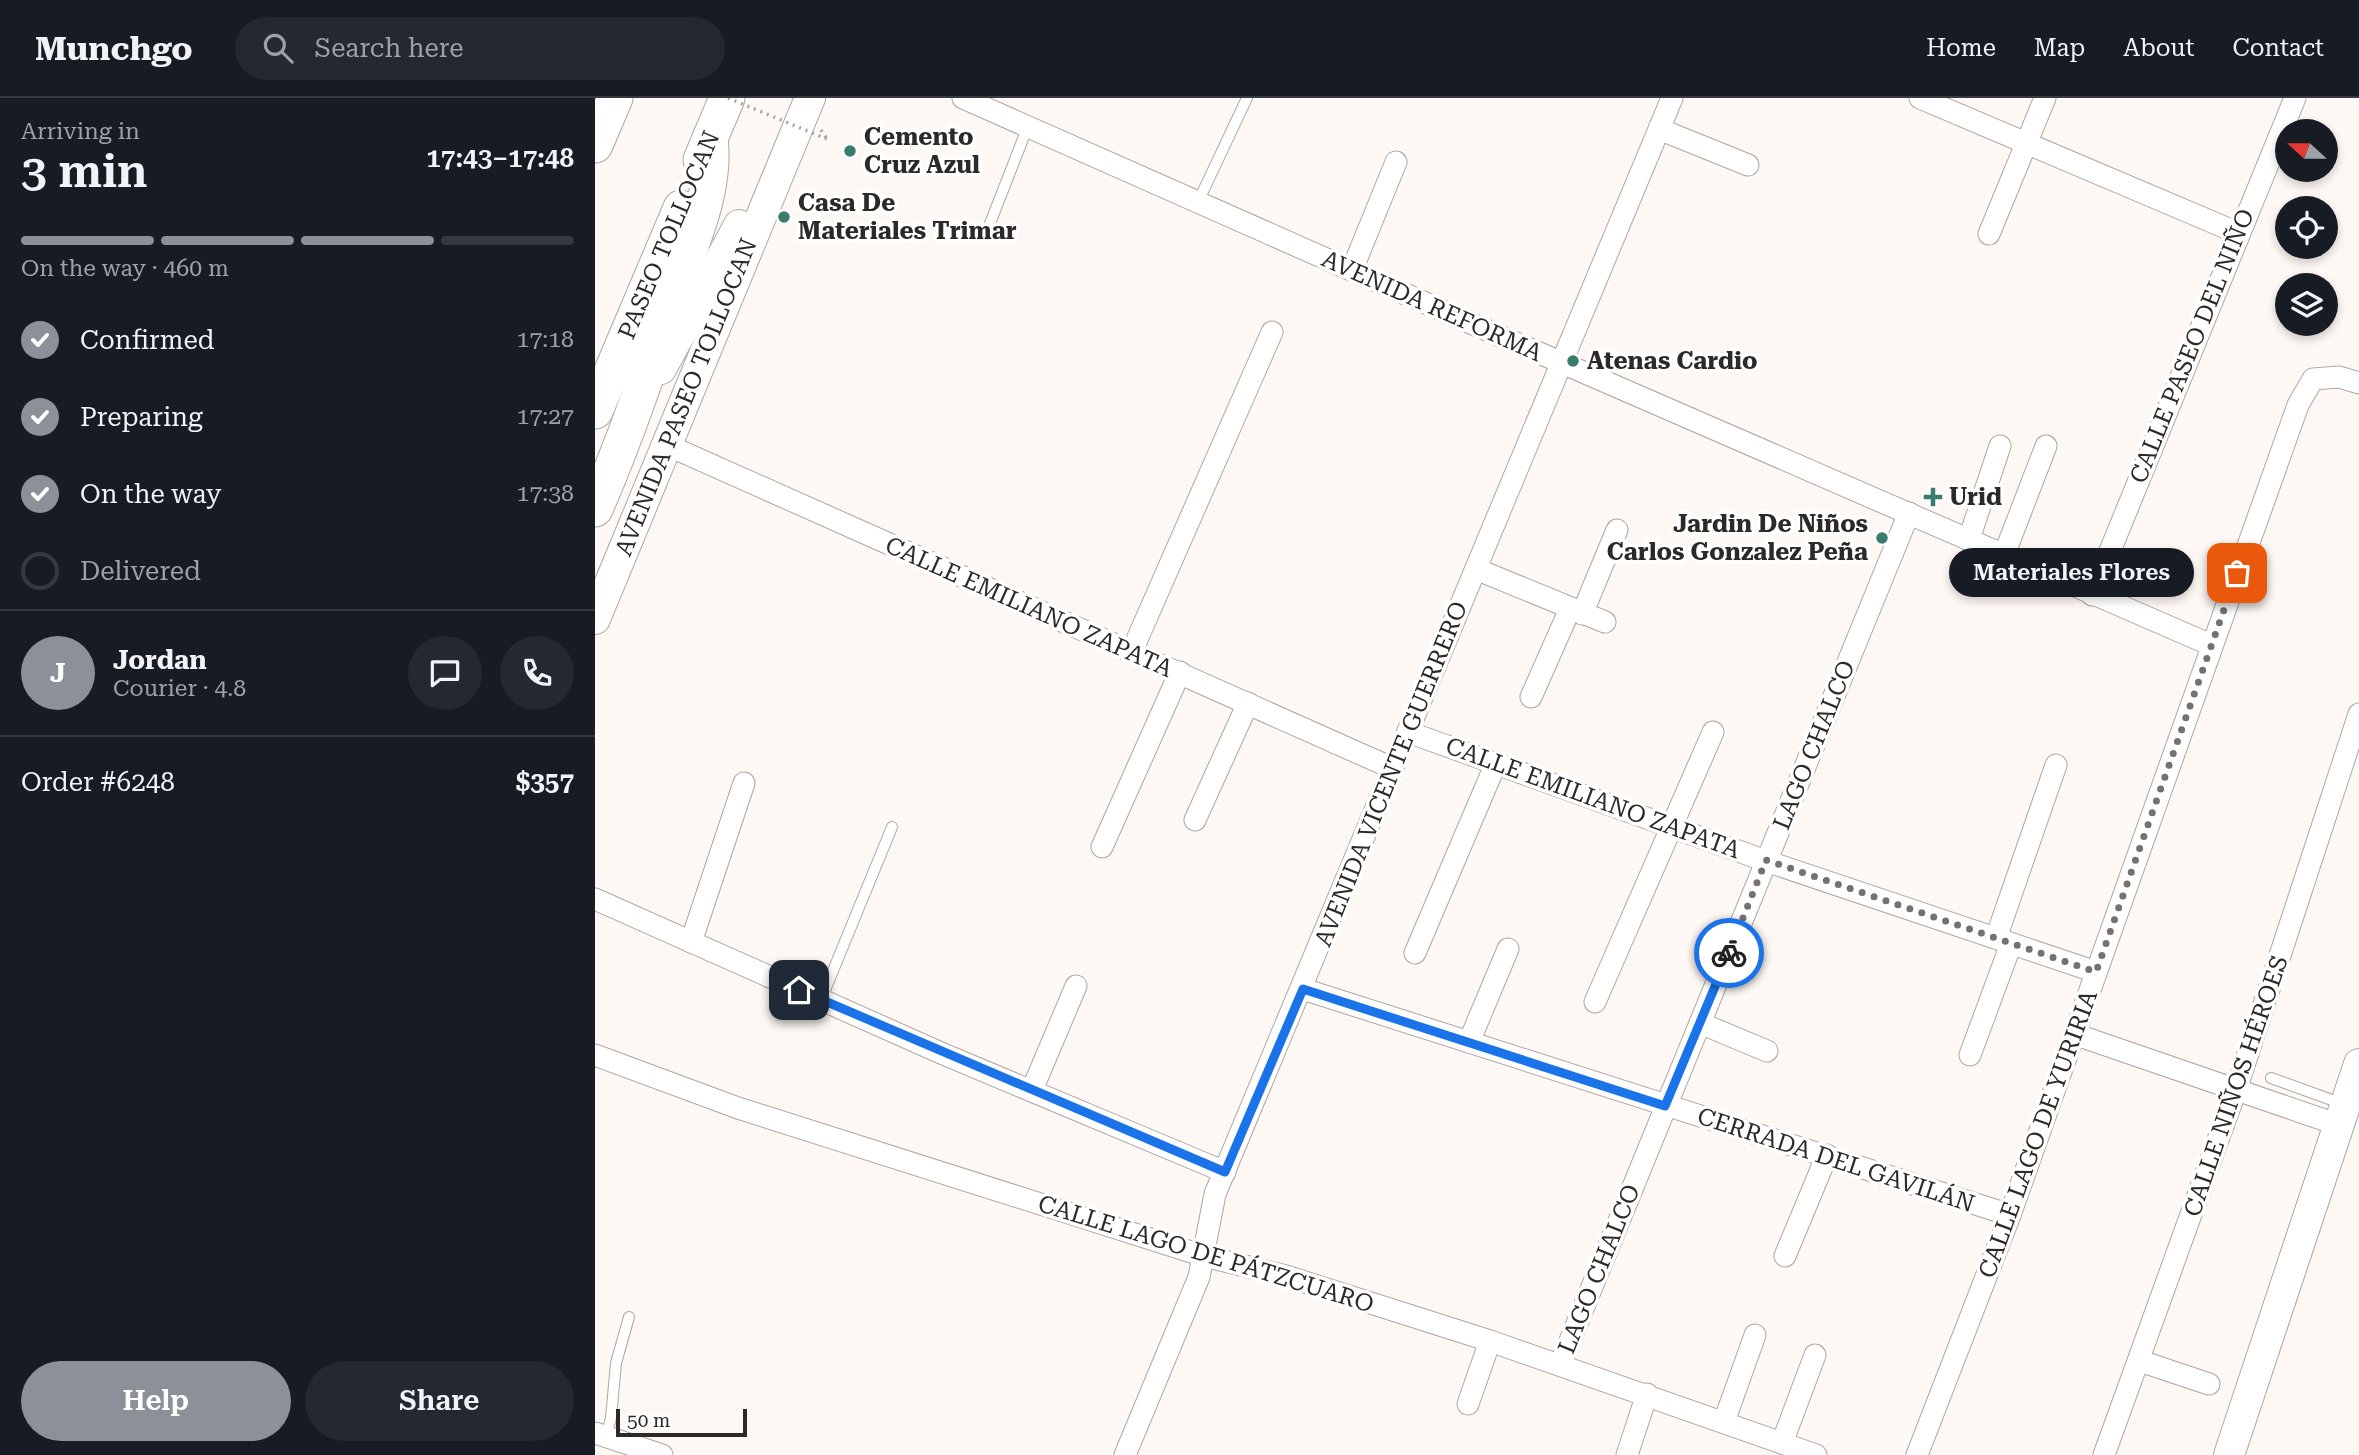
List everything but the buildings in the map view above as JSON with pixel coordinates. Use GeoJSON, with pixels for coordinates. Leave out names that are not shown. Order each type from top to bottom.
{"type":"FeatureCollection","features":[{"type":"Feature","properties":{"kind":"highway"},"geometry":{"type":"LineString","coordinates":[[595,145],[615,98]]}},
{"type":"Feature","properties":{"kind":"highway","name":"PASEO TOLLOCAN"},"geometry":{"type":"LineString","coordinates":[[595,411],[728,98]]}},
{"type":"Feature","properties":{"kind":"highway"},"geometry":{"type":"LineString","coordinates":[[595,509],[626,438],[698,222],[712,164],[710,138]]}},
{"type":"Feature","properties":{"kind":"main road","name":"AVENIDA PASEO TOLLOCAN"},"geometry":{"type":"LineString","coordinates":[[595,619],[810,98]]}},
{"type":"Feature","properties":{"kind":"main road"},"geometry":{"type":"LineString","coordinates":[[626,438],[746,212],[786,152]]}},
{"type":"Feature","properties":{"kind":"main road"},"geometry":{"type":"LineString","coordinates":[[2229,1455],[2359,1064]]}},
{"type":"Feature","properties":{"kind":"main road"},"geometry":{"type":"LineString","coordinates":[[2238,1455],[2246,1405]]}},
{"type":"Feature","properties":{"kind":"street","name":"AVENIDA REFORMA"},"geometry":{"type":"LineString","coordinates":[[963,98],[2211,645]]}},
{"type":"Feature","properties":{"kind":"street","name":"AVENIDA VICENTE GUERRERO"},"geometry":{"type":"LineString","coordinates":[[1125,1455],[1186,1311],[1204,1256],[1209,1214],[1225,1172],[1672,98]]}},
{"type":"Feature","properties":{"kind":"street"},"geometry":{"type":"LineString","coordinates":[[1920,98],[1943,103],[2025,144],[2238,233]]}},
{"type":"Feature","properties":{"kind":"street"},"geometry":{"type":"LineString","coordinates":[[1989,234],[2045,98]]}},
{"type":"Feature","properties":{"kind":"street","name":"CALLE PASEO DEL NIÑO"},"geometry":{"type":"LineString","coordinates":[[2092,595],[2295,98]]}},
{"type":"Feature","properties":{"kind":"street"},"geometry":{"type":"LineString","coordinates":[[1659,129],[1748,165]]}},
{"type":"Feature","properties":{"kind":"street"},"geometry":{"type":"LineString","coordinates":[[1352,270],[1396,163]]}},
{"type":"Feature","properties":{"kind":"street"},"geometry":{"type":"LineString","coordinates":[[1132,652],[1272,332]]}},
{"type":"Feature","properties":{"kind":"street","name":"CALLE LAGO DE YURIRIA"},"geometry":{"type":"LineString","coordinates":[[1917,1455],[2010,1215],[2298,405],[2313,379],[2339,377],[2359,383]]}},
{"type":"Feature","properties":{"kind":"street","name":"CALLE EMILIANO ZAPATA"},"geometry":{"type":"LineString","coordinates":[[667,445],[1392,768]]}},
{"type":"Feature","properties":{"kind":"street"},"geometry":{"type":"LineString","coordinates":[[1969,539],[2000,446]]}},
{"type":"Feature","properties":{"kind":"street"},"geometry":{"type":"LineString","coordinates":[[2004,555],[2046,446]]}},
{"type":"Feature","properties":{"kind":"street","name":"LAGO CHALCO"},"geometry":{"type":"LineString","coordinates":[[1560,1364],[1909,513]]}},
{"type":"Feature","properties":{"kind":"street"},"geometry":{"type":"LineString","coordinates":[[1531,697],[1617,530]]}},
{"type":"Feature","properties":{"kind":"street"},"geometry":{"type":"LineString","coordinates":[[1476,569],[1605,622]]}},
{"type":"Feature","properties":{"kind":"street"},"geometry":{"type":"LineString","coordinates":[[1102,847],[1180,673]]}},
{"type":"Feature","properties":{"kind":"street"},"geometry":{"type":"LineString","coordinates":[[1195,820],[1248,703]]}},
{"type":"Feature","properties":{"kind":"street","name":"CALLE NIÑOS HÉROES"},"geometry":{"type":"LineString","coordinates":[[2104,1455],[2236,1090],[2359,714]]}},
{"type":"Feature","properties":{"kind":"street","name":"CALLE EMILIANO ZAPATA"},"geometry":{"type":"LineString","coordinates":[[1408,732],[1766,860],[2096,972]]}},
{"type":"Feature","properties":{"kind":"street"},"geometry":{"type":"LineString","coordinates":[[1595,1002],[1713,732]]}},
{"type":"Feature","properties":{"kind":"street"},"geometry":{"type":"LineString","coordinates":[[1415,953],[1496,763]]}},
{"type":"Feature","properties":{"kind":"street"},"geometry":{"type":"LineString","coordinates":[[1970,1055],[2056,765]]}},
{"type":"Feature","properties":{"kind":"street"},"geometry":{"type":"LineString","coordinates":[[691,942],[744,783]]}},
{"type":"Feature","properties":{"kind":"street"},"geometry":{"type":"LineString","coordinates":[[595,899],[821,1000],[1225,1172]]}},
{"type":"Feature","properties":{"kind":"street"},"geometry":{"type":"LineString","coordinates":[[1469,1042],[1508,949]]}},
{"type":"Feature","properties":{"kind":"street"},"geometry":{"type":"LineString","coordinates":[[1032,1090],[1076,986]]}},
{"type":"Feature","properties":{"kind":"street","name":"CERRADA DEL GAVILÁN"},"geometry":{"type":"LineString","coordinates":[[1303,989],[2010,1215]]}},
{"type":"Feature","properties":{"kind":"street"},"geometry":{"type":"LineString","coordinates":[[1700,1023],[1767,1051]]}},
{"type":"Feature","properties":{"kind":"street"},"geometry":{"type":"LineString","coordinates":[[2074,1034],[2236,1090],[2342,1115]]}},
{"type":"Feature","properties":{"kind":"street","name":"CALLE LAGO DE PÁTZCUARO"},"geometry":{"type":"LineString","coordinates":[[595,1055],[738,1108],[1204,1256],[1286,1276],[1490,1341],[1817,1455]]}},
{"type":"Feature","properties":{"kind":"street"},"geometry":{"type":"LineString","coordinates":[[1786,1256],[1827,1155]]}},
{"type":"Feature","properties":{"kind":"street"},"geometry":{"type":"LineString","coordinates":[[1724,1422],[1755,1335]]}},
{"type":"Feature","properties":{"kind":"street"},"geometry":{"type":"LineString","coordinates":[[1468,1404],[1490,1341]]}},
{"type":"Feature","properties":{"kind":"street"},"geometry":{"type":"LineString","coordinates":[[1782,1443],[1815,1355]]}},
{"type":"Feature","properties":{"kind":"street"},"geometry":{"type":"LineString","coordinates":[[2140,1361],[2209,1384]]}},
{"type":"Feature","properties":{"kind":"street"},"geometry":{"type":"LineString","coordinates":[[1627,1455],[1647,1394]]}},
{"type":"Feature","properties":{"kind":"street"},"geometry":{"type":"LineString","coordinates":[[600,1434],[660,1455]]}},
{"type":"Feature","properties":{"kind":"lane"},"geometry":{"type":"LineString","coordinates":[[1198,202],[1247,98]]}},
{"type":"Feature","properties":{"kind":"lane"},"geometry":{"type":"LineString","coordinates":[[989,226],[1028,126]]}},
{"type":"Feature","properties":{"kind":"lane"},"geometry":{"type":"LineString","coordinates":[[821,1000],[892,827]]}},
{"type":"Feature","properties":{"kind":"lane"},"geometry":{"type":"LineString","coordinates":[[2271,1078],[2342,1115]]}},
{"type":"Feature","properties":{"kind":"lane"},"geometry":{"type":"LineString","coordinates":[[600,1434],[611,1418],[616,1363],[629,1317]]}},
{"type":"Feature","properties":{"kind":"path"},"geometry":{"type":"LineString","coordinates":[[728,98],[827,138]]}},
{"type":"Feature","properties":{"kind":"way so far"},"geometry":{"type":"LineString","coordinates":[[1729,953],[1766,860],[2096,972],[2237,573]]}},
{"type":"Feature","properties":{"kind":"place","name":"Cemento Cruz Azul"},"geometry":{"type":"Point","coordinates":[850,151]}},
{"type":"Feature","properties":{"kind":"place","name":"Casa De Materiales Trimar"},"geometry":{"type":"Point","coordinates":[784,217]}},
{"type":"Feature","properties":{"kind":"place","name":"Atenas Cardio"},"geometry":{"type":"Point","coordinates":[1573,361]}},
{"type":"Feature","properties":{"kind":"place","name":"Urid"},"geometry":{"type":"Point","coordinates":[1933,497]}},
{"type":"Feature","properties":{"kind":"place","name":"Jardin De Niños Carlos Gonzalez Peña"},"geometry":{"type":"Point","coordinates":[1882,538]}},
{"type":"Feature","properties":{"kind":"place","name":"Materiales Flores"},"geometry":{"type":"Point","coordinates":[2237,573]}},
{"type":"Feature","properties":{"kind":"route"},"geometry":{"type":"LineString","coordinates":[[799,990],[941,1053],[1225,1172],[1303,989],[1665,1106],[1729,953]]}}]}
